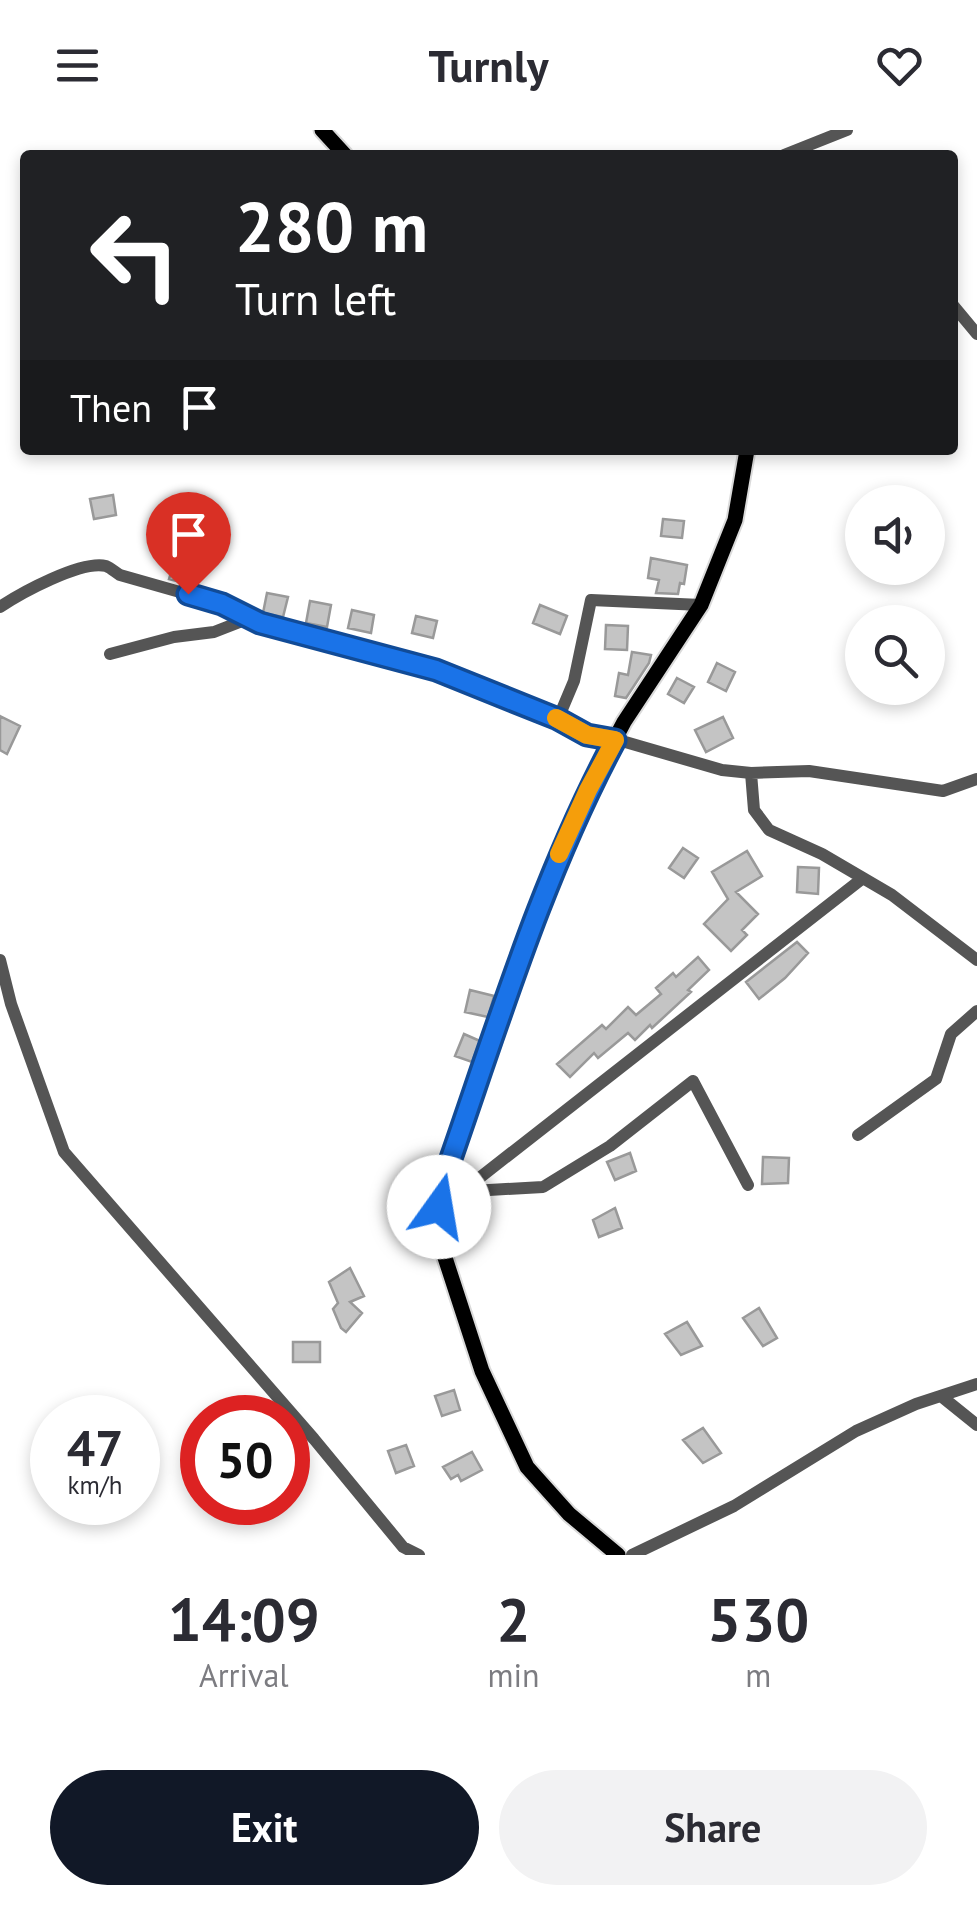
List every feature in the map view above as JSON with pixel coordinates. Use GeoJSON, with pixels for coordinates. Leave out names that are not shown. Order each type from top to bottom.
{"type":"FeatureCollection","features":[{"type":"Feature","properties":{"kind":"main road"},"geometry":{"type":"LineString","coordinates":[[322,130],[340,150]]}},
{"type":"Feature","properties":{"kind":"main road"},"geometry":{"type":"LineString","coordinates":[[618,1555],[569,1514],[528,1467],[482,1371],[436,1230],[442,1184],[553,868],[615,740],[701,604],[735,520],[745,455]]}},
{"type":"Feature","properties":{"kind":"street"},"geometry":{"type":"LineString","coordinates":[[797,150],[847,130]]}},
{"type":"Feature","properties":{"kind":"street"},"geometry":{"type":"LineString","coordinates":[[958,311],[977,334]]}},
{"type":"Feature","properties":{"kind":"street"},"geometry":{"type":"LineString","coordinates":[[0,607],[36,584],[77,570],[104,566],[222,604],[260,623],[436,670],[558,719],[587,735],[722,770],[751,774],[809,771],[943,791],[977,779]]}},
{"type":"Feature","properties":{"kind":"street"},"geometry":{"type":"LineString","coordinates":[[558,719],[574,681],[591,600],[701,604]]}},
{"type":"Feature","properties":{"kind":"street"},"geometry":{"type":"LineString","coordinates":[[110,654],[174,637],[214,632],[250,618]]}},
{"type":"Feature","properties":{"kind":"street"},"geometry":{"type":"LineString","coordinates":[[751,774],[754,810],[769,830],[822,854],[892,895],[977,960]]}},
{"type":"Feature","properties":{"kind":"street"},"geometry":{"type":"LineString","coordinates":[[436,1230],[459,1228],[478,1179],[863,878]]}},
{"type":"Feature","properties":{"kind":"street"},"geometry":{"type":"LineString","coordinates":[[0,960],[11,1004],[64,1152],[403,1547],[419,1555]]}},
{"type":"Feature","properties":{"kind":"street"},"geometry":{"type":"LineString","coordinates":[[858,1135],[936,1079],[951,1034],[977,1011]]}},
{"type":"Feature","properties":{"kind":"street"},"geometry":{"type":"LineString","coordinates":[[472,1191],[543,1188],[610,1146],[694,1081],[748,1185]]}},
{"type":"Feature","properties":{"kind":"street"},"geometry":{"type":"LineString","coordinates":[[632,1555],[734,1506],[856,1432],[916,1404],[977,1384]]}},
{"type":"Feature","properties":{"kind":"street"},"geometry":{"type":"LineString","coordinates":[[941,1396],[977,1425]]}},
{"type":"Feature","properties":{"kind":"building"},"geometry":{"type":"Polygon","coordinates":[[[113,495],[116,515],[94,519],[90,499],[113,495]]]}},
{"type":"Feature","properties":{"kind":"building"},"geometry":{"type":"Polygon","coordinates":[[[663,519],[684,521],[682,538],[661,536],[663,519]]]}},
{"type":"Feature","properties":{"kind":"building"},"geometry":{"type":"Polygon","coordinates":[[[651,558],[687,565],[678,594],[656,593],[659,580],[648,578],[651,558]]]}},
{"type":"Feature","properties":{"kind":"building"},"geometry":{"type":"Polygon","coordinates":[[[175,559],[199,567],[193,585],[169,579],[175,559]]]}},
{"type":"Feature","properties":{"kind":"building"},"geometry":{"type":"Polygon","coordinates":[[[267,593],[288,597],[283,617],[263,613],[267,593]]]}},
{"type":"Feature","properties":{"kind":"building"},"geometry":{"type":"Polygon","coordinates":[[[310,601],[331,605],[327,627],[306,623],[310,601]]]}},
{"type":"Feature","properties":{"kind":"building"},"geometry":{"type":"Polygon","coordinates":[[[540,605],[567,616],[560,634],[533,623],[540,605]]]}},
{"type":"Feature","properties":{"kind":"building"},"geometry":{"type":"Polygon","coordinates":[[[352,610],[374,615],[371,633],[348,628],[352,610]]]}},
{"type":"Feature","properties":{"kind":"building"},"geometry":{"type":"Polygon","coordinates":[[[416,616],[437,621],[433,638],[412,633],[416,616]]]}},
{"type":"Feature","properties":{"kind":"building"},"geometry":{"type":"Polygon","coordinates":[[[606,625],[628,626],[627,650],[605,649],[606,625]]]}},
{"type":"Feature","properties":{"kind":"building"},"geometry":{"type":"Polygon","coordinates":[[[632,652],[651,655],[649,663],[626,698],[615,696],[619,673],[628,675],[632,652]]]}},
{"type":"Feature","properties":{"kind":"building"},"geometry":{"type":"Polygon","coordinates":[[[717,663],[735,672],[726,691],[708,682],[717,663]]]}},
{"type":"Feature","properties":{"kind":"building"},"geometry":{"type":"Polygon","coordinates":[[[677,678],[694,687],[684,703],[668,694],[677,678]]]}},
{"type":"Feature","properties":{"kind":"building"},"geometry":{"type":"Polygon","coordinates":[[[0,716],[20,726],[7,754],[0,750],[0,716]]]}},
{"type":"Feature","properties":{"kind":"building"},"geometry":{"type":"Polygon","coordinates":[[[723,717],[733,738],[706,752],[695,730],[723,717]]]}},
{"type":"Feature","properties":{"kind":"building"},"geometry":{"type":"Polygon","coordinates":[[[683,848],[698,858],[684,878],[669,868],[683,848]]]}},
{"type":"Feature","properties":{"kind":"building"},"geometry":{"type":"Polygon","coordinates":[[[747,851],[762,876],[736,892],[758,914],[742,930],[747,935],[731,951],[704,924],[728,899],[712,872],[747,851]]]}},
{"type":"Feature","properties":{"kind":"building"},"geometry":{"type":"Polygon","coordinates":[[[798,867],[819,868],[818,894],[797,892],[798,867]]]}},
{"type":"Feature","properties":{"kind":"building"},"geometry":{"type":"Polygon","coordinates":[[[797,942],[808,953],[759,999],[746,982],[797,942]]]}},
{"type":"Feature","properties":{"kind":"building"},"geometry":{"type":"Polygon","coordinates":[[[698,957],[709,970],[652,1028],[650,1025],[635,1040],[628,1033],[598,1058],[594,1053],[570,1077],[557,1064],[602,1025],[606,1029],[628,1007],[636,1015],[661,994],[656,988],[673,973],[676,977],[698,957]]]}},
{"type":"Feature","properties":{"kind":"building"},"geometry":{"type":"Polygon","coordinates":[[[470,990],[494,996],[488,1017],[465,1012],[470,990]]]}},
{"type":"Feature","properties":{"kind":"building"},"geometry":{"type":"Polygon","coordinates":[[[464,1034],[480,1041],[472,1062],[455,1056],[464,1034]]]}},
{"type":"Feature","properties":{"kind":"building"},"geometry":{"type":"Polygon","coordinates":[[[630,1153],[636,1171],[615,1180],[607,1162],[630,1153]]]}},
{"type":"Feature","properties":{"kind":"building"},"geometry":{"type":"Polygon","coordinates":[[[763,1157],[789,1158],[788,1183],[762,1184],[763,1157]]]}},
{"type":"Feature","properties":{"kind":"building"},"geometry":{"type":"Polygon","coordinates":[[[615,1208],[622,1228],[599,1237],[593,1220],[615,1208]]]}},
{"type":"Feature","properties":{"kind":"building"},"geometry":{"type":"Polygon","coordinates":[[[350,1268],[364,1296],[350,1302],[362,1313],[346,1332],[333,1309],[338,1303],[329,1282],[350,1268]]]}},
{"type":"Feature","properties":{"kind":"building"},"geometry":{"type":"Polygon","coordinates":[[[759,1308],[777,1338],[763,1346],[743,1318],[759,1308]]]}},
{"type":"Feature","properties":{"kind":"building"},"geometry":{"type":"Polygon","coordinates":[[[687,1322],[702,1346],[681,1355],[665,1334],[687,1322]]]}},
{"type":"Feature","properties":{"kind":"building"},"geometry":{"type":"Polygon","coordinates":[[[293,1342],[320,1342],[320,1362],[293,1362],[293,1342]]]}},
{"type":"Feature","properties":{"kind":"building"},"geometry":{"type":"Polygon","coordinates":[[[454,1390],[460,1410],[442,1416],[435,1396],[454,1390]]]}},
{"type":"Feature","properties":{"kind":"building"},"geometry":{"type":"Polygon","coordinates":[[[703,1428],[721,1453],[703,1463],[683,1440],[703,1428]]]}},
{"type":"Feature","properties":{"kind":"building"},"geometry":{"type":"Polygon","coordinates":[[[406,1445],[414,1466],[396,1473],[388,1451],[406,1445]]]}},
{"type":"Feature","properties":{"kind":"building"},"geometry":{"type":"Polygon","coordinates":[[[472,1452],[482,1470],[461,1481],[458,1475],[451,1479],[443,1467],[472,1452]]]}},
{"type":"Feature","properties":{"kind":"slow traffic"},"geometry":{"type":"LineString","coordinates":[[556,718],[587,735],[615,740],[559,854]]}},
{"type":"Feature","properties":{"kind":"route"},"geometry":{"type":"LineString","coordinates":[[188,594],[222,604],[260,623],[436,670],[558,719],[587,735],[615,740],[553,868],[442,1184],[439,1207]]}}]}
